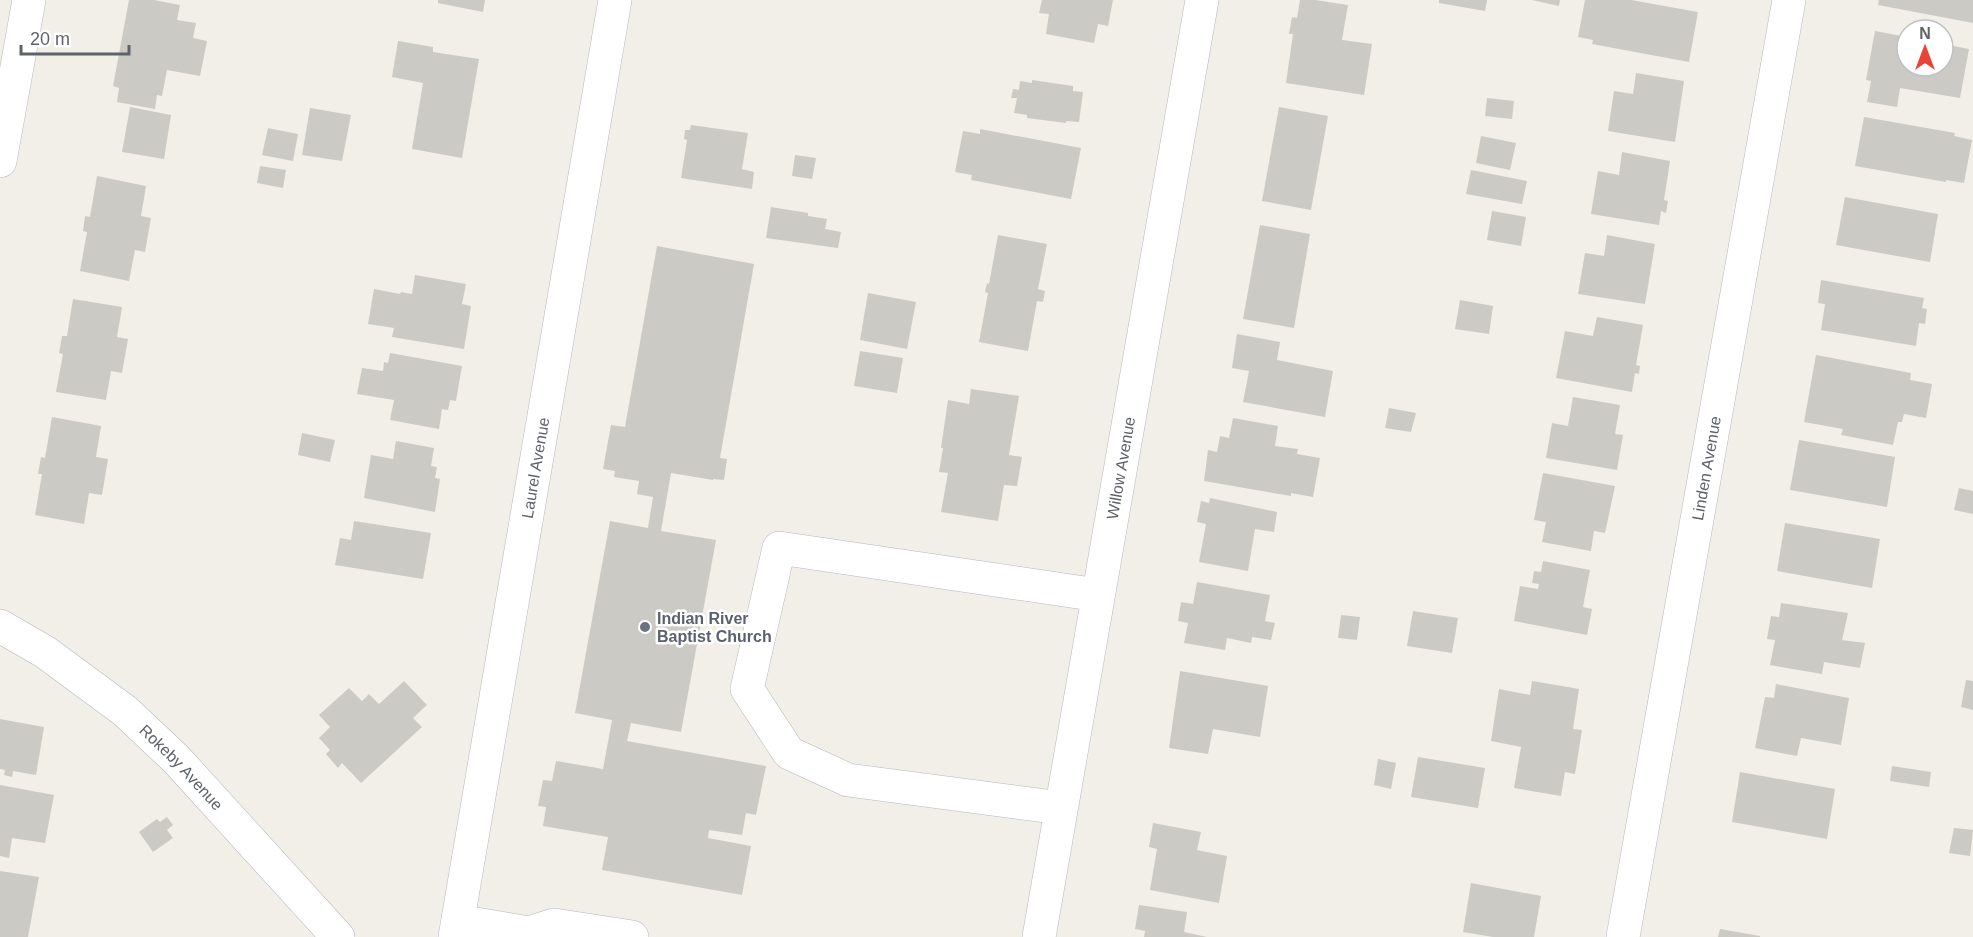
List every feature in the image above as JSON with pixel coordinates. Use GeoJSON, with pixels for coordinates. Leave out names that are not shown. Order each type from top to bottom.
{"type":"FeatureCollection","features":[{"type":"Feature","properties":{"kind":"street"},"geometry":{"type":"LineString","coordinates":[[0,161],[29,0]]}},
{"type":"Feature","properties":{"kind":"street","name":"Laurel Avenue"},"geometry":{"type":"LineString","coordinates":[[457,929],[615,0]]}},
{"type":"Feature","properties":{"kind":"street","name":"Willow Avenue"},"geometry":{"type":"LineString","coordinates":[[1039,937],[1202,0]]}},
{"type":"Feature","properties":{"kind":"street","name":"Linden Avenue"},"geometry":{"type":"LineString","coordinates":[[1623,937],[1788,0]]}},
{"type":"Feature","properties":{"kind":"street"},"geometry":{"type":"LineString","coordinates":[[1061,808],[848,780],[789,753],[747,689],[779,548],[1098,595]]}},
{"type":"Feature","properties":{"kind":"street","name":"Rokeby Avenue"},"geometry":{"type":"LineString","coordinates":[[0,626],[45,652],[125,711],[176,759],[338,937]]}},
{"type":"Feature","properties":{"kind":"street"},"geometry":{"type":"LineString","coordinates":[[457,929],[529,933],[552,931],[632,937]]}},
{"type":"Feature","properties":{"kind":"building"},"geometry":{"type":"Polygon","coordinates":[[[129,0],[154,0],[180,5],[177,20],[196,23],[193,38],[207,41],[200,76],[167,70],[162,96],[157,95],[155,109],[117,102],[119,88],[113,86],[129,0]]]}},
{"type":"Feature","properties":{"kind":"building"},"geometry":{"type":"Polygon","coordinates":[[[438,0],[485,0],[483,12],[438,3],[438,0]]]}},
{"type":"Feature","properties":{"kind":"building"},"geometry":{"type":"Polygon","coordinates":[[[1042,0],[1113,0],[1108,26],[1098,24],[1094,43],[1046,34],[1049,14],[1039,13],[1042,0]]]}},
{"type":"Feature","properties":{"kind":"building"},"geometry":{"type":"Polygon","coordinates":[[[1300,0],[1348,5],[1342,40],[1372,44],[1364,95],[1286,83],[1293,34],[1289,34],[1292,17],[1297,18],[1300,0]]]}},
{"type":"Feature","properties":{"kind":"building"},"geometry":{"type":"Polygon","coordinates":[[[1439,0],[1487,0],[1485,11],[1439,3],[1439,0]]]}},
{"type":"Feature","properties":{"kind":"building"},"geometry":{"type":"Polygon","coordinates":[[[1532,0],[1560,0],[1559,6],[1532,0]]]}},
{"type":"Feature","properties":{"kind":"building"},"geometry":{"type":"Polygon","coordinates":[[[1585,0],[1631,0],[1698,12],[1689,62],[1592,44],[1593,40],[1578,37],[1585,0]]]}},
{"type":"Feature","properties":{"kind":"building"},"geometry":{"type":"Polygon","coordinates":[[[1879,0],[1973,0],[1973,23],[1955,18],[1878,5],[1879,0]]]}},
{"type":"Feature","properties":{"kind":"building"},"geometry":{"type":"Polygon","coordinates":[[[1875,31],[1895,35],[1895,78],[1955,78],[1955,46],[1969,49],[1960,98],[1900,88],[1897,107],[1867,102],[1871,81],[1866,80],[1875,31]]]}},
{"type":"Feature","properties":{"kind":"building"},"geometry":{"type":"Polygon","coordinates":[[[398,41],[433,47],[433,52],[479,59],[462,158],[412,149],[423,83],[392,77],[398,41]]]}},
{"type":"Feature","properties":{"kind":"building"},"geometry":{"type":"Polygon","coordinates":[[[1636,73],[1684,81],[1675,142],[1608,131],[1614,91],[1633,94],[1636,73]]]}},
{"type":"Feature","properties":{"kind":"building"},"geometry":{"type":"Polygon","coordinates":[[[1032,80],[1073,86],[1073,91],[1083,92],[1079,122],[1066,121],[1066,123],[1027,118],[1027,115],[1014,113],[1017,98],[1011,98],[1013,89],[1019,90],[1020,81],[1032,83],[1032,80]]]}},
{"type":"Feature","properties":{"kind":"building"},"geometry":{"type":"Polygon","coordinates":[[[1487,98],[1514,101],[1512,119],[1485,116],[1487,98]]]}},
{"type":"Feature","properties":{"kind":"building"},"geometry":{"type":"Polygon","coordinates":[[[130,107],[171,115],[164,159],[122,152],[130,107]]]}},
{"type":"Feature","properties":{"kind":"building"},"geometry":{"type":"Polygon","coordinates":[[[1279,107],[1328,116],[1311,210],[1262,201],[1279,107]]]}},
{"type":"Feature","properties":{"kind":"building"},"geometry":{"type":"Polygon","coordinates":[[[310,108],[351,115],[342,161],[302,155],[310,108]]]}},
{"type":"Feature","properties":{"kind":"building"},"geometry":{"type":"Polygon","coordinates":[[[1864,117],[1955,133],[1954,136],[1972,140],[1964,183],[1855,166],[1864,117]]]}},
{"type":"Feature","properties":{"kind":"building"},"geometry":{"type":"Polygon","coordinates":[[[691,125],[748,133],[742,169],[754,172],[752,189],[681,178],[687,140],[684,139],[685,130],[690,130],[691,125]]]}},
{"type":"Feature","properties":{"kind":"building"},"geometry":{"type":"Polygon","coordinates":[[[268,128],[298,134],[293,161],[262,155],[268,128]]]}},
{"type":"Feature","properties":{"kind":"building"},"geometry":{"type":"Polygon","coordinates":[[[980,129],[1081,148],[1071,199],[971,180],[972,175],[955,172],[963,131],[980,134],[980,129]]]}},
{"type":"Feature","properties":{"kind":"building"},"geometry":{"type":"Polygon","coordinates":[[[1481,136],[1516,143],[1510,170],[1476,163],[1481,136]]]}},
{"type":"Feature","properties":{"kind":"building"},"geometry":{"type":"Polygon","coordinates":[[[1622,152],[1670,161],[1664,200],[1668,201],[1666,213],[1661,211],[1659,225],[1591,214],[1598,171],[1619,175],[1622,152]]]}},
{"type":"Feature","properties":{"kind":"building"},"geometry":{"type":"Polygon","coordinates":[[[795,155],[816,158],[812,179],[792,176],[795,155]]]}},
{"type":"Feature","properties":{"kind":"building"},"geometry":{"type":"Polygon","coordinates":[[[260,166],[286,170],[283,188],[257,183],[260,166]]]}},
{"type":"Feature","properties":{"kind":"building"},"geometry":{"type":"Polygon","coordinates":[[[1471,170],[1527,181],[1522,204],[1466,194],[1471,170]]]}},
{"type":"Feature","properties":{"kind":"building"},"geometry":{"type":"Polygon","coordinates":[[[97,176],[146,186],[141,216],[151,218],[145,252],[135,250],[129,281],[80,271],[87,232],[83,231],[85,216],[90,217],[97,176]]]}},
{"type":"Feature","properties":{"kind":"building"},"geometry":{"type":"Polygon","coordinates":[[[1845,197],[1938,214],[1930,262],[1836,245],[1845,197]]]}},
{"type":"Feature","properties":{"kind":"building"},"geometry":{"type":"Polygon","coordinates":[[[771,207],[808,213],[808,216],[827,219],[825,229],[841,232],[838,248],[766,238],[771,207]]]}},
{"type":"Feature","properties":{"kind":"building"},"geometry":{"type":"Polygon","coordinates":[[[1492,211],[1526,217],[1521,246],[1487,240],[1492,211]]]}},
{"type":"Feature","properties":{"kind":"building"},"geometry":{"type":"Polygon","coordinates":[[[1260,225],[1310,234],[1294,328],[1243,319],[1260,225]]]}},
{"type":"Feature","properties":{"kind":"building"},"geometry":{"type":"Polygon","coordinates":[[[998,235],[1047,244],[1038,289],[1045,291],[1043,302],[1037,301],[1028,351],[979,342],[988,293],[985,292],[987,283],[989,284],[998,235]]]}},
{"type":"Feature","properties":{"kind":"building"},"geometry":{"type":"Polygon","coordinates":[[[1607,235],[1655,244],[1645,304],[1578,294],[1585,253],[1604,256],[1607,235]]]}},
{"type":"Feature","properties":{"kind":"building","name":"Indian River Baptist Church"},"geometry":{"type":"Polygon","coordinates":[[[657,246],[754,264],[720,458],[727,459],[724,480],[671,473],[661,531],[716,540],[681,732],[631,723],[627,741],[766,766],[756,815],[746,813],[742,835],[709,830],[708,838],[751,846],[742,895],[602,870],[608,837],[543,826],[546,807],[538,806],[543,780],[552,781],[556,761],[603,769],[612,720],[575,713],[610,521],[648,528],[653,497],[637,494],[639,481],[614,477],[615,471],[603,469],[611,425],[625,427],[657,246]]]}},
{"type":"Feature","properties":{"kind":"building"},"geometry":{"type":"Polygon","coordinates":[[[415,275],[466,284],[462,304],[471,306],[464,349],[392,337],[394,328],[368,324],[374,289],[412,294],[415,275]]]}},
{"type":"Feature","properties":{"kind":"building"},"geometry":{"type":"Polygon","coordinates":[[[1821,280],[1924,298],[1922,308],[1927,309],[1925,324],[1919,323],[1916,346],[1821,330],[1825,304],[1818,303],[1821,280]]]}},
{"type":"Feature","properties":{"kind":"building"},"geometry":{"type":"Polygon","coordinates":[[[868,293],[916,302],[907,349],[860,340],[868,293]]]}},
{"type":"Feature","properties":{"kind":"building"},"geometry":{"type":"Polygon","coordinates":[[[73,299],[122,307],[117,337],[128,339],[122,373],[111,371],[106,400],[56,392],[63,354],[59,353],[62,336],[67,336],[73,299]]]}},
{"type":"Feature","properties":{"kind":"building"},"geometry":{"type":"Polygon","coordinates":[[[1460,300],[1493,306],[1489,334],[1455,329],[1460,300]]]}},
{"type":"Feature","properties":{"kind":"building"},"geometry":{"type":"Polygon","coordinates":[[[1597,317],[1643,325],[1636,365],[1640,366],[1639,374],[1635,373],[1632,392],[1556,378],[1565,331],[1593,336],[1597,317]]]}},
{"type":"Feature","properties":{"kind":"building"},"geometry":{"type":"Polygon","coordinates":[[[1237,334],[1280,342],[1277,360],[1333,371],[1325,417],[1243,402],[1249,371],[1232,368],[1237,334]]]}},
{"type":"Feature","properties":{"kind":"building"},"geometry":{"type":"Polygon","coordinates":[[[860,351],[903,358],[897,393],[854,386],[860,351]]]}},
{"type":"Feature","properties":{"kind":"building"},"geometry":{"type":"Polygon","coordinates":[[[390,353],[462,366],[456,401],[450,400],[448,410],[442,409],[439,429],[390,420],[394,400],[357,394],[362,368],[383,371],[384,362],[388,363],[390,353]]]}},
{"type":"Feature","properties":{"kind":"building"},"geometry":{"type":"Polygon","coordinates":[[[1816,355],[1911,373],[1910,380],[1932,384],[1926,418],[1904,414],[1902,422],[1898,422],[1893,445],[1841,435],[1843,429],[1804,422],[1816,355]]]}},
{"type":"Feature","properties":{"kind":"building"},"geometry":{"type":"Polygon","coordinates":[[[971,389],[1019,396],[1009,455],[1022,457],[1017,486],[1004,485],[998,521],[941,512],[948,473],[939,472],[948,400],[969,404],[971,389]]]}},
{"type":"Feature","properties":{"kind":"building"},"geometry":{"type":"Polygon","coordinates":[[[1573,397],[1620,405],[1615,434],[1623,435],[1617,470],[1546,458],[1552,423],[1568,426],[1573,397]]]}},
{"type":"Feature","properties":{"kind":"building"},"geometry":{"type":"Polygon","coordinates":[[[1389,408],[1416,413],[1411,432],[1385,428],[1389,408]]]}},
{"type":"Feature","properties":{"kind":"building"},"geometry":{"type":"Polygon","coordinates":[[[52,417],[101,426],[96,457],[108,459],[102,495],[89,493],[84,524],[35,515],[42,474],[38,474],[41,457],[45,458],[52,417]]]}},
{"type":"Feature","properties":{"kind":"building"},"geometry":{"type":"Polygon","coordinates":[[[1233,418],[1278,426],[1275,446],[1298,449],[1297,454],[1320,458],[1313,497],[1291,493],[1291,496],[1204,481],[1208,450],[1217,452],[1220,436],[1229,438],[1233,418]]]}},
{"type":"Feature","properties":{"kind":"building"},"geometry":{"type":"Polygon","coordinates":[[[302,433],[335,440],[330,462],[298,455],[302,433]]]}},
{"type":"Feature","properties":{"kind":"building"},"geometry":{"type":"Polygon","coordinates":[[[1799,440],[1895,457],[1887,507],[1790,490],[1799,440]]]}},
{"type":"Feature","properties":{"kind":"building"},"geometry":{"type":"Polygon","coordinates":[[[396,441],[434,448],[431,466],[437,467],[435,478],[440,479],[435,512],[364,498],[371,455],[393,459],[396,441]]]}},
{"type":"Feature","properties":{"kind":"building"},"geometry":{"type":"Polygon","coordinates":[[[1543,473],[1615,486],[1605,533],[1594,531],[1591,551],[1542,542],[1546,522],[1534,520],[1543,473]]]}},
{"type":"Feature","properties":{"kind":"building"},"geometry":{"type":"Polygon","coordinates":[[[1959,488],[1973,491],[1973,514],[1954,510],[1959,488]]]}},
{"type":"Feature","properties":{"kind":"building"},"geometry":{"type":"Polygon","coordinates":[[[1210,498],[1277,512],[1274,532],[1255,529],[1248,571],[1199,562],[1206,524],[1197,522],[1201,501],[1209,503],[1210,498]]]}},
{"type":"Feature","properties":{"kind":"building"},"geometry":{"type":"Polygon","coordinates":[[[354,521],[431,533],[423,579],[335,565],[340,538],[351,540],[354,521]]]}},
{"type":"Feature","properties":{"kind":"building"},"geometry":{"type":"Polygon","coordinates":[[[1785,523],[1880,539],[1872,588],[1777,571],[1785,523]]]}},
{"type":"Feature","properties":{"kind":"building"},"geometry":{"type":"Polygon","coordinates":[[[1543,561],[1590,570],[1583,607],[1592,609],[1587,635],[1514,621],[1520,586],[1538,589],[1539,584],[1532,583],[1534,571],[1541,572],[1543,561]]]}},
{"type":"Feature","properties":{"kind":"building"},"geometry":{"type":"Polygon","coordinates":[[[1197,582],[1270,595],[1265,621],[1275,623],[1271,640],[1252,637],[1251,643],[1227,638],[1225,650],[1184,643],[1188,623],[1178,621],[1181,602],[1193,604],[1197,582]]]}},
{"type":"Feature","properties":{"kind":"building"},"geometry":{"type":"Polygon","coordinates":[[[1781,603],[1848,613],[1842,640],[1865,643],[1860,668],[1824,662],[1822,674],[1770,665],[1775,640],[1767,639],[1771,616],[1779,617],[1781,603]]]}},
{"type":"Feature","properties":{"kind":"building"},"geometry":{"type":"Polygon","coordinates":[[[1413,611],[1458,618],[1452,653],[1407,646],[1413,611]]]}},
{"type":"Feature","properties":{"kind":"building"},"geometry":{"type":"Polygon","coordinates":[[[1341,615],[1360,617],[1357,640],[1338,638],[1341,615]]]}},
{"type":"Feature","properties":{"kind":"building"},"geometry":{"type":"Polygon","coordinates":[[[1180,671],[1268,686],[1260,737],[1213,729],[1208,754],[1169,748],[1180,671]]]}},
{"type":"Feature","properties":{"kind":"building"},"geometry":{"type":"Polygon","coordinates":[[[1966,680],[1973,681],[1973,710],[1961,707],[1966,680]]]}},
{"type":"Feature","properties":{"kind":"building"},"geometry":{"type":"Polygon","coordinates":[[[404,681],[427,705],[413,718],[422,727],[361,783],[342,763],[338,768],[326,754],[330,750],[319,738],[330,727],[319,715],[349,688],[362,701],[369,694],[379,704],[404,681]]]}},
{"type":"Feature","properties":{"kind":"building"},"geometry":{"type":"Polygon","coordinates":[[[1532,681],[1579,689],[1573,729],[1582,730],[1575,774],[1565,772],[1561,796],[1514,788],[1521,747],[1491,741],[1499,689],[1530,695],[1532,681]]]}},
{"type":"Feature","properties":{"kind":"building"},"geometry":{"type":"Polygon","coordinates":[[[1776,684],[1849,698],[1841,745],[1801,738],[1797,756],[1755,748],[1765,697],[1774,698],[1776,684]]]}},
{"type":"Feature","properties":{"kind":"building"},"geometry":{"type":"Polygon","coordinates":[[[0,719],[44,727],[36,775],[13,771],[12,777],[4,775],[5,770],[0,769],[0,719]]]}},
{"type":"Feature","properties":{"kind":"building"},"geometry":{"type":"Polygon","coordinates":[[[1418,757],[1485,768],[1478,808],[1411,797],[1418,757]]]}},
{"type":"Feature","properties":{"kind":"building"},"geometry":{"type":"Polygon","coordinates":[[[1378,759],[1396,763],[1391,789],[1374,785],[1378,759]]]}},
{"type":"Feature","properties":{"kind":"building"},"geometry":{"type":"Polygon","coordinates":[[[1892,766],[1931,772],[1929,787],[1890,781],[1892,766]]]}},
{"type":"Feature","properties":{"kind":"building"},"geometry":{"type":"Polygon","coordinates":[[[1740,772],[1835,789],[1827,839],[1732,822],[1740,772]]]}},
{"type":"Feature","properties":{"kind":"building"},"geometry":{"type":"Polygon","coordinates":[[[0,785],[54,795],[45,843],[12,838],[9,858],[0,856],[0,785]]]}},
{"type":"Feature","properties":{"kind":"building"},"geometry":{"type":"Polygon","coordinates":[[[167,817],[173,825],[167,830],[173,838],[153,852],[139,832],[157,819],[160,822],[167,817]]]}},
{"type":"Feature","properties":{"kind":"building"},"geometry":{"type":"Polygon","coordinates":[[[1153,823],[1201,832],[1197,850],[1227,856],[1219,903],[1150,890],[1157,849],[1149,847],[1153,823]]]}},
{"type":"Feature","properties":{"kind":"building"},"geometry":{"type":"Polygon","coordinates":[[[1954,828],[1973,830],[1970,856],[1949,853],[1954,828]]]}},
{"type":"Feature","properties":{"kind":"building"},"geometry":{"type":"Polygon","coordinates":[[[0,871],[39,877],[28,937],[0,937],[0,871]]]}},
{"type":"Feature","properties":{"kind":"building"},"geometry":{"type":"Polygon","coordinates":[[[1471,883],[1541,896],[1534,937],[1493,937],[1463,932],[1471,883]]]}},
{"type":"Feature","properties":{"kind":"building"},"geometry":{"type":"Polygon","coordinates":[[[1139,905],[1187,912],[1184,932],[1207,937],[1144,937],[1145,931],[1135,929],[1139,905]]]}},
{"type":"Feature","properties":{"kind":"building"},"geometry":{"type":"Polygon","coordinates":[[[1720,929],[1760,936],[1760,937],[1718,937],[1720,929]]]}},
{"type":"Feature","properties":{"kind":"place","name":"Indian River Baptist Church"},"geometry":{"type":"Point","coordinates":[645,627]}}]}
